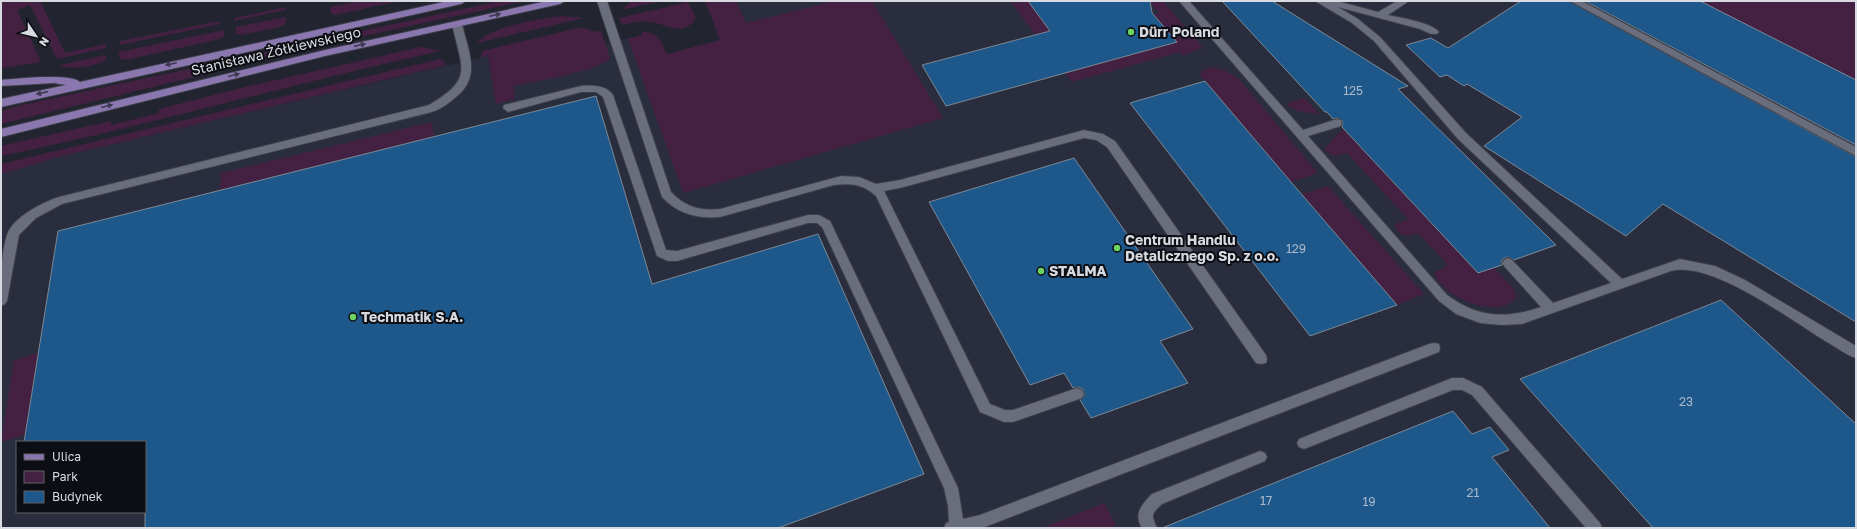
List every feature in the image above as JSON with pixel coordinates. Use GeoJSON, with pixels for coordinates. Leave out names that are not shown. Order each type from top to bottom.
{"type":"FeatureCollection","features":[{"type":"Feature","properties":{"kind":"main road","name":"Stanisława Żółkiewskiego"},"geometry":{"type":"LineString","coordinates":[[1,103],[80,84],[461,1]]}},
{"type":"Feature","properties":{"kind":"main road","name":"Stanisława Żółkiewskiego"},"geometry":{"type":"LineString","coordinates":[[1,133],[326,53],[560,1]]}},
{"type":"Feature","properties":{"kind":"main road"},"geometry":{"type":"LineString","coordinates":[[1,83],[54,80],[80,84]]}},
{"type":"Feature","properties":{"kind":"lane"},"geometry":{"type":"LineString","coordinates":[[602,1],[666,194],[671,201],[693,213],[707,215],[720,213],[844,179],[867,183],[875,188],[880,194],[985,408],[1004,416],[1013,416],[1077,394]]}},
{"type":"Feature","properties":{"kind":"lane"},"geometry":{"type":"LineString","coordinates":[[1184,1],[1454,308],[1468,314],[1497,321],[1522,319],[1680,264],[1710,269],[1740,283],[1856,353]]}},
{"type":"Feature","properties":{"kind":"lane"},"geometry":{"type":"LineString","coordinates":[[1320,1],[1355,22],[1377,40],[1462,136],[1620,284]]}},
{"type":"Feature","properties":{"kind":"lane"},"geometry":{"type":"LineString","coordinates":[[1326,1],[1423,27],[1434,32]]}},
{"type":"Feature","properties":{"kind":"lane"},"geometry":{"type":"LineString","coordinates":[[1378,16],[1404,1]]}},
{"type":"Feature","properties":{"kind":"lane"},"geometry":{"type":"LineString","coordinates":[[1575,1],[1856,152]]}},
{"type":"Feature","properties":{"kind":"lane"},"geometry":{"type":"LineString","coordinates":[[1,301],[14,234],[22,223],[46,206],[59,201],[432,108],[442,102],[460,88],[466,80],[468,71],[457,24]]}},
{"type":"Feature","properties":{"kind":"lane"},"geometry":{"type":"LineString","coordinates":[[508,108],[581,89],[602,90],[608,95],[661,253],[668,256],[677,256],[808,219],[819,219],[826,224],[951,488],[955,506],[953,527],[980,522],[1434,348]]}},
{"type":"Feature","properties":{"kind":"lane"},"geometry":{"type":"LineString","coordinates":[[1301,135],[1337,122]]}},
{"type":"Feature","properties":{"kind":"lane"},"geometry":{"type":"LineString","coordinates":[[875,188],[900,184],[1080,134],[1092,135],[1106,140],[1116,151],[1261,359]]}},
{"type":"Feature","properties":{"kind":"lane"},"geometry":{"type":"LineString","coordinates":[[1508,263],[1550,308]]}},
{"type":"Feature","properties":{"kind":"lane"},"geometry":{"type":"LineString","coordinates":[[1304,443],[1452,384],[1463,384],[1477,391],[1595,528]]}},
{"type":"Feature","properties":{"kind":"lane"},"geometry":{"type":"LineString","coordinates":[[1150,528],[1145,520],[1147,508],[1157,499],[1260,457]]}},
{"type":"Feature","properties":{"kind":"shaded area"},"geometry":{"type":"Polygon","coordinates":[[[736,1],[1736,1],[1856,59],[1856,528],[1,528],[1,174],[58,157],[488,56],[490,71],[642,35],[652,65],[754,39],[736,1]]]}},
{"type":"Feature","properties":{"kind":"green space"},"geometry":{"type":"Polygon","coordinates":[[[1,1],[33,1],[34,3],[40,1],[65,53],[107,44],[106,48],[57,59],[30,5],[17,10],[41,62],[1,68],[1,1]]]}},
{"type":"Feature","properties":{"kind":"green space"},"geometry":{"type":"Polygon","coordinates":[[[360,1],[399,1],[335,15],[331,13],[330,7],[360,1]]]}},
{"type":"Feature","properties":{"kind":"green space"},"geometry":{"type":"Polygon","coordinates":[[[500,1],[525,1],[341,41],[1,124],[1,111],[18,106],[500,1]]]}},
{"type":"Feature","properties":{"kind":"green space"},"geometry":{"type":"Polygon","coordinates":[[[632,1],[662,1],[621,10],[632,1]]]}},
{"type":"Feature","properties":{"kind":"green space"},"geometry":{"type":"Polygon","coordinates":[[[705,1],[736,1],[746,23],[834,1],[872,1],[943,118],[683,193],[628,39],[642,35],[643,31],[653,34],[659,38],[667,54],[720,40],[705,1]]]}},
{"type":"Feature","properties":{"kind":"green space"},"geometry":{"type":"Polygon","coordinates":[[[1010,1],[1028,1],[1034,10],[1069,1],[1116,59],[1177,42],[1153,15],[1159,13],[1152,4],[1128,10],[1120,1],[1163,1],[1203,48],[1183,55],[1180,52],[1072,82],[1010,1]]]}},
{"type":"Feature","properties":{"kind":"green space"},"geometry":{"type":"Polygon","coordinates":[[[1700,1],[1856,1],[1856,80],[1700,1]]]}},
{"type":"Feature","properties":{"kind":"green space"},"geometry":{"type":"Polygon","coordinates":[[[688,2],[696,18],[691,24],[680,29],[647,21],[622,25],[619,18],[688,2]]]}},
{"type":"Feature","properties":{"kind":"green space"},"geometry":{"type":"Polygon","coordinates":[[[286,7],[286,10],[234,21],[234,18],[286,7]]]}},
{"type":"Feature","properties":{"kind":"green space"},"geometry":{"type":"Polygon","coordinates":[[[562,16],[584,18],[477,43],[493,32],[516,24],[562,16]]]}},
{"type":"Feature","properties":{"kind":"green space"},"geometry":{"type":"Polygon","coordinates":[[[286,17],[286,23],[280,27],[240,35],[236,34],[236,27],[286,17]]]}},
{"type":"Feature","properties":{"kind":"green space"},"geometry":{"type":"Polygon","coordinates":[[[219,21],[220,24],[120,45],[120,41],[219,21]]]}},
{"type":"Feature","properties":{"kind":"green space"},"geometry":{"type":"Polygon","coordinates":[[[578,28],[588,29],[594,32],[601,30],[610,58],[593,68],[580,72],[513,86],[515,99],[496,104],[488,56],[481,58],[482,51],[578,28]]]}},
{"type":"Feature","properties":{"kind":"green space"},"geometry":{"type":"Polygon","coordinates":[[[224,30],[224,36],[220,39],[125,60],[119,58],[119,52],[224,30]]]}},
{"type":"Feature","properties":{"kind":"green space"},"geometry":{"type":"Polygon","coordinates":[[[421,47],[441,51],[386,63],[111,131],[1,156],[1,146],[111,121],[111,125],[159,113],[159,109],[245,87],[421,47]]]}},
{"type":"Feature","properties":{"kind":"green space"},"geometry":{"type":"Polygon","coordinates":[[[106,55],[106,60],[90,66],[69,68],[60,65],[106,55]]]}},
{"type":"Feature","properties":{"kind":"green space"},"geometry":{"type":"Polygon","coordinates":[[[440,59],[447,65],[58,157],[1,174],[1,164],[440,59]]]}},
{"type":"Feature","properties":{"kind":"green space"},"geometry":{"type":"Polygon","coordinates":[[[1211,67],[1226,71],[1239,79],[1318,173],[1291,182],[1200,75],[1203,70],[1211,67]]]}},
{"type":"Feature","properties":{"kind":"green space"},"geometry":{"type":"Polygon","coordinates":[[[1303,98],[1306,99],[1319,114],[1297,111],[1288,106],[1288,103],[1303,98]]]}},
{"type":"Feature","properties":{"kind":"green space"},"geometry":{"type":"Polygon","coordinates":[[[432,122],[434,137],[220,191],[221,173],[432,122]]]}},
{"type":"Feature","properties":{"kind":"green space"},"geometry":{"type":"Polygon","coordinates":[[[1343,129],[1478,273],[1494,268],[1514,289],[1516,298],[1508,305],[1484,307],[1458,298],[1447,290],[1439,282],[1434,273],[1448,265],[1418,233],[1402,235],[1395,228],[1396,224],[1408,219],[1347,153],[1334,156],[1326,152],[1325,148],[1343,129]]]}},
{"type":"Feature","properties":{"kind":"green space"},"geometry":{"type":"Polygon","coordinates":[[[1328,186],[1424,294],[1397,305],[1302,194],[1328,186]]]}},
{"type":"Feature","properties":{"kind":"green space"},"geometry":{"type":"Polygon","coordinates":[[[38,353],[25,435],[1,442],[14,360],[38,353]]]}},
{"type":"Feature","properties":{"kind":"green space"},"geometry":{"type":"Polygon","coordinates":[[[1104,503],[1116,525],[1110,528],[1042,528],[1104,503]]]}},
{"type":"Feature","properties":{"kind":"building"},"geometry":{"type":"Polygon","coordinates":[[[1028,1],[1150,1],[1152,13],[1177,42],[946,106],[922,65],[1050,31],[1028,1]]]}},
{"type":"Feature","properties":{"kind":"building"},"geometry":{"type":"Polygon","coordinates":[[[1222,1],[1272,1],[1408,86],[1398,89],[1556,245],[1514,260],[1507,257],[1501,262],[1502,265],[1478,273],[1342,127],[1342,120],[1337,118],[1333,119],[1327,112],[1325,112],[1222,1]]]}},
{"type":"Feature","properties":{"kind":"building"},"geometry":{"type":"Polygon","coordinates":[[[1521,1],[1569,1],[1856,157],[1856,322],[1663,204],[1626,236],[1484,146],[1522,117],[1467,84],[1464,86],[1447,75],[1440,77],[1406,45],[1431,38],[1448,48],[1521,1]]]}},
{"type":"Feature","properties":{"kind":"building"},"geometry":{"type":"Polygon","coordinates":[[[1585,1],[1700,1],[1856,80],[1856,145],[1585,1]]]}},
{"type":"Feature","properties":{"kind":"building"},"geometry":{"type":"Polygon","coordinates":[[[1205,81],[1397,305],[1310,336],[1130,103],[1205,81]]]}},
{"type":"Feature","properties":{"kind":"building","name":"Techmatik S.A."},"geometry":{"type":"Polygon","coordinates":[[[596,96],[652,284],[818,234],[924,474],[778,528],[145,528],[146,441],[24,441],[58,231],[596,96]]]}},
{"type":"Feature","properties":{"kind":"building","name":"STALMA"},"geometry":{"type":"Polygon","coordinates":[[[1074,158],[1193,329],[1160,341],[1188,383],[1091,418],[1080,400],[1085,395],[1083,389],[1078,387],[1073,388],[1064,373],[1030,385],[929,202],[1074,158]]]}},
{"type":"Feature","properties":{"kind":"building"},"geometry":{"type":"Polygon","coordinates":[[[1721,300],[1856,424],[1856,528],[1653,528],[1520,379],[1721,300]]]}},
{"type":"Feature","properties":{"kind":"building"},"geometry":{"type":"Polygon","coordinates":[[[1453,411],[1472,434],[1490,427],[1509,450],[1492,457],[1550,528],[1162,528],[1453,411]]]}},
{"type":"Feature","properties":{"kind":"place","name":"Dürr Poland"},"geometry":{"type":"Point","coordinates":[1131,32]}},
{"type":"Feature","properties":{"kind":"place","name":"Centrum Handlu Detalicznego Sp. z o.o."},"geometry":{"type":"Point","coordinates":[1117,248]}},
{"type":"Feature","properties":{"kind":"place","name":"STALMA"},"geometry":{"type":"Point","coordinates":[1041,271]}},
{"type":"Feature","properties":{"kind":"place","name":"Techmatik S.A."},"geometry":{"type":"Point","coordinates":[353,317]}}]}
